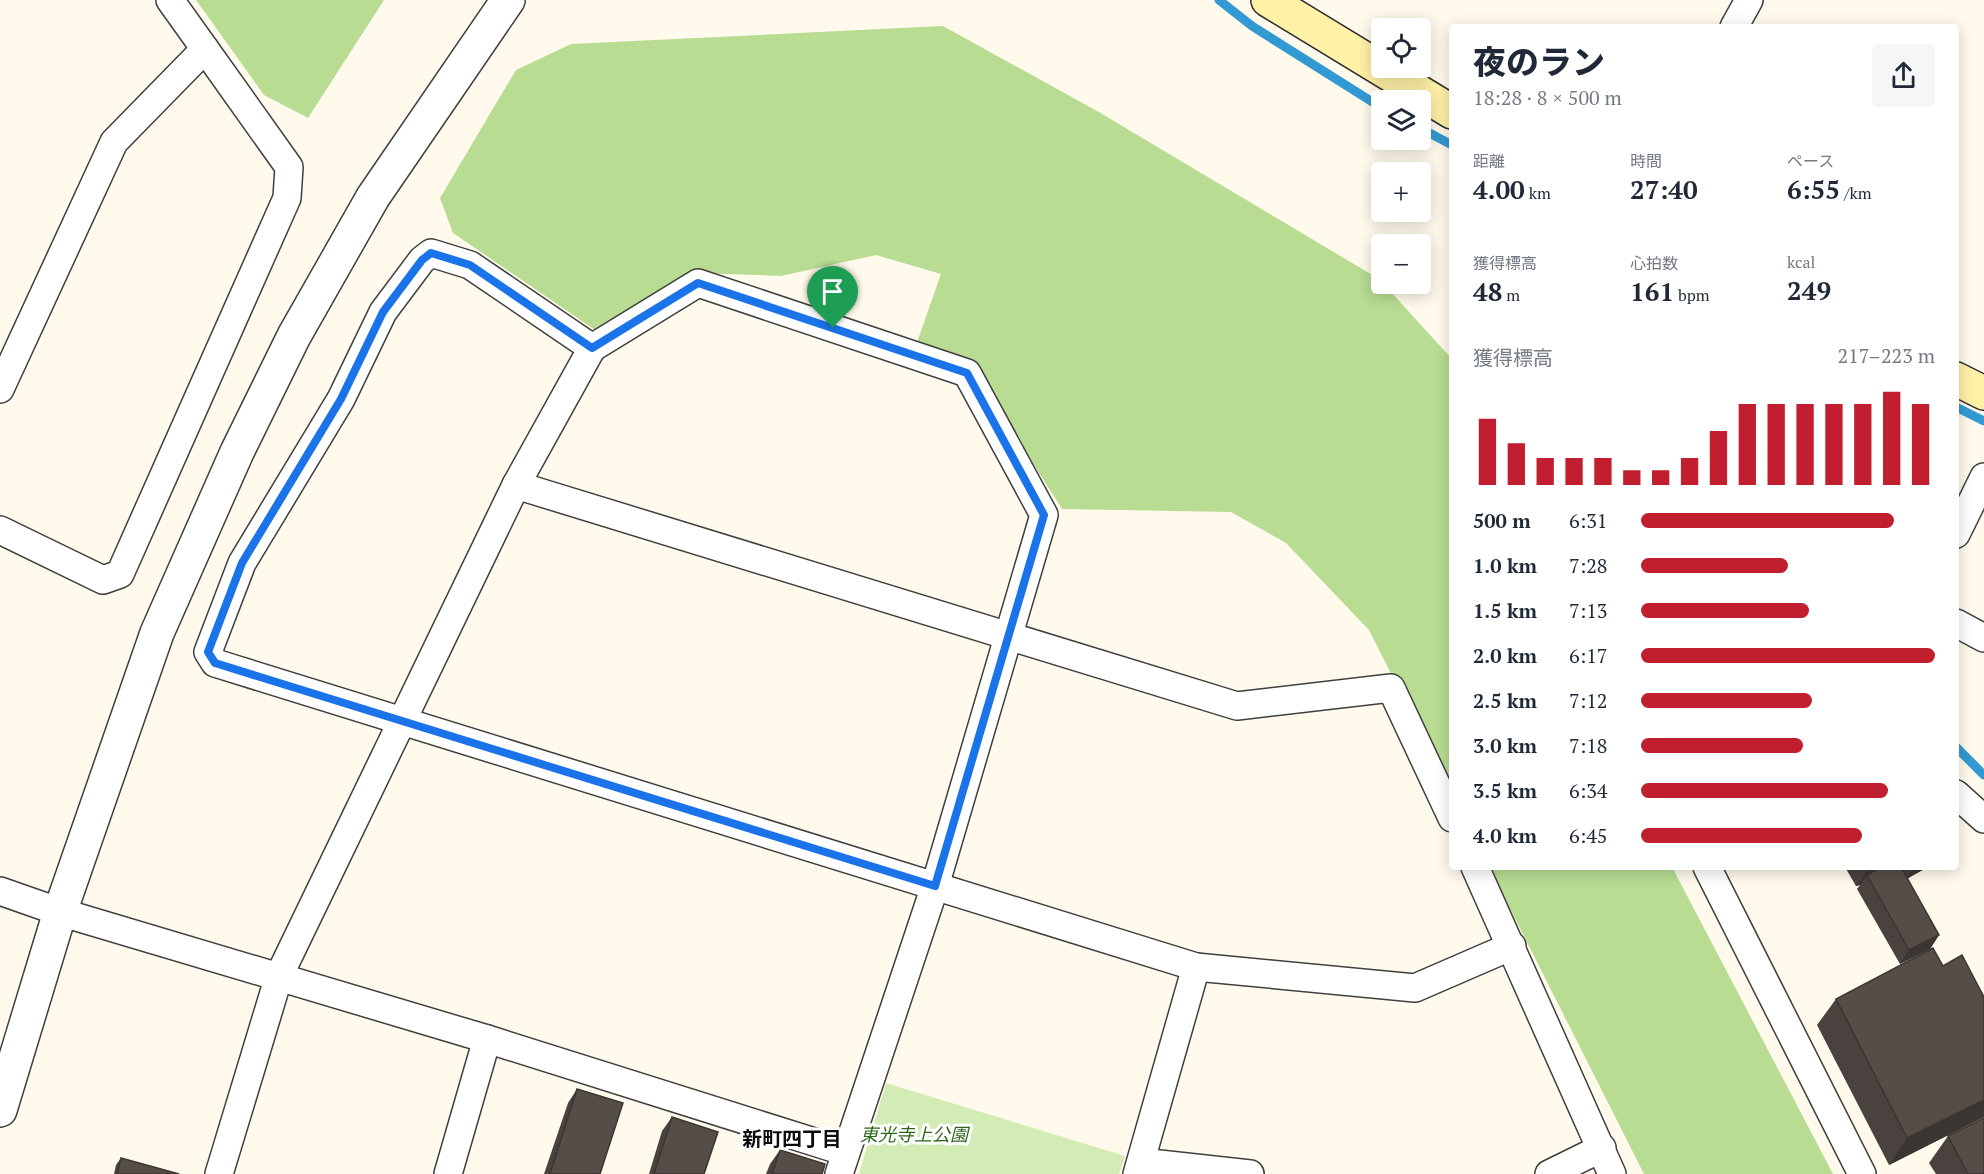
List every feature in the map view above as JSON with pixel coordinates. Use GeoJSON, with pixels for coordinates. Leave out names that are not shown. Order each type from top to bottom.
{"type":"FeatureCollection","features":[{"type":"Feature","properties":{"kind":"main road"},"geometry":{"type":"LineString","coordinates":[[1268,0],[1449,110]]}},
{"type":"Feature","properties":{"kind":"main road"},"geometry":{"type":"LineString","coordinates":[[1959,380],[1984,393]]}},
{"type":"Feature","properties":{"kind":"street"},"geometry":{"type":"LineString","coordinates":[[0,530],[103,580],[120,574],[287,198],[289,167],[170,0]]}},
{"type":"Feature","properties":{"kind":"street"},"geometry":{"type":"LineString","coordinates":[[0,1110],[60,912],[157,633],[237,452],[294,336],[373,197],[508,0]]}},
{"type":"Feature","properties":{"kind":"street"},"geometry":{"type":"LineString","coordinates":[[1736,24],[1749,0]]}},
{"type":"Feature","properties":{"kind":"street"},"geometry":{"type":"LineString","coordinates":[[0,389],[114,142],[205,49]]}},
{"type":"Feature","properties":{"kind":"street"},"geometry":{"type":"LineString","coordinates":[[592,348],[470,265],[431,253],[422,260],[383,312],[341,399],[242,563],[208,652],[215,663],[1196,967],[1415,988],[1512,946]]}},
{"type":"Feature","properties":{"kind":"street"},"geometry":{"type":"LineString","coordinates":[[0,891],[60,912],[279,976],[488,1039],[842,1163],[935,886],[1044,515],[967,373],[698,283],[592,348],[516,485],[279,976],[219,1174]]}},
{"type":"Feature","properties":{"kind":"street"},"geometry":{"type":"LineString","coordinates":[[1959,528],[1984,477]]}},
{"type":"Feature","properties":{"kind":"street"},"geometry":{"type":"LineString","coordinates":[[516,485],[1237,706],[1391,688],[1449,812]]}},
{"type":"Feature","properties":{"kind":"street"},"geometry":{"type":"LineString","coordinates":[[1959,625],[1984,638]]}},
{"type":"Feature","properties":{"kind":"street"},"geometry":{"type":"LineString","coordinates":[[1959,798],[1984,819]]}},
{"type":"Feature","properties":{"kind":"street"},"geometry":{"type":"LineString","coordinates":[[1476,870],[1612,1174]]}},
{"type":"Feature","properties":{"kind":"street"},"geometry":{"type":"LineString","coordinates":[[1709,870],[1862,1174]]}},
{"type":"Feature","properties":{"kind":"street"},"geometry":{"type":"LineString","coordinates":[[1196,967],[1139,1168],[1250,1174]]}},
{"type":"Feature","properties":{"kind":"street"},"geometry":{"type":"LineString","coordinates":[[448,1174],[488,1039]]}},
{"type":"Feature","properties":{"kind":"street"},"geometry":{"type":"LineString","coordinates":[[1549,1174],[1602,1149]]}},
{"type":"Feature","properties":{"kind":"green space"},"geometry":{"type":"Polygon","coordinates":[[[196,0],[384,0],[308,118],[264,95],[196,0]]]}},
{"type":"Feature","properties":{"kind":"green space"},"geometry":{"type":"Polygon","coordinates":[[[943,26],[1097,111],[1371,274],[1371,294],[1393,294],[1449,356],[1449,788],[1369,630],[1286,543],[1231,512],[1062,509],[972,367],[915,348],[941,274],[876,255],[781,276],[700,273],[601,334],[453,233],[440,198],[516,70],[571,44],[943,26]]]}},
{"type":"Feature","properties":{"kind":"green space"},"geometry":{"type":"Polygon","coordinates":[[[1491,870],[1674,870],[1833,1174],[1644,1174],[1491,870]]]}},
{"type":"Feature","properties":{"kind":"green space","name":"東光寺上公園"},"geometry":{"type":"Polygon","coordinates":[[[886,1083],[1125,1156],[1119,1174],[859,1174],[886,1083]]]}},
{"type":"Feature","properties":{"kind":"building"},"geometry":{"type":"Polygon","coordinates":[[[1876,870],[1903,870],[1939,935],[1909,950],[1867,875],[1876,870]]]}},
{"type":"Feature","properties":{"kind":"building"},"geometry":{"type":"Polygon","coordinates":[[[1933,948],[1943,966],[1962,955],[1984,997],[1984,1100],[1907,1138],[1836,999],[1933,948]]]}},
{"type":"Feature","properties":{"kind":"building"},"geometry":{"type":"Polygon","coordinates":[[[577,1089],[623,1103],[600,1174],[550,1174],[577,1089]]]}},
{"type":"Feature","properties":{"kind":"building"},"geometry":{"type":"Polygon","coordinates":[[[672,1117],[718,1132],[704,1174],[654,1174],[672,1117]]]}},
{"type":"Feature","properties":{"kind":"building"},"geometry":{"type":"Polygon","coordinates":[[[1984,1118],[1984,1174],[1968,1174],[1948,1136],[1984,1118]]]}},
{"type":"Feature","properties":{"kind":"building"},"geometry":{"type":"Polygon","coordinates":[[[780,1150],[825,1164],[822,1174],[772,1174],[780,1150]]]}},
{"type":"Feature","properties":{"kind":"building"},"geometry":{"type":"Polygon","coordinates":[[[121,1158],[179,1174],[117,1174],[121,1158]]]}},
{"type":"Feature","properties":{"kind":"waterway"},"geometry":{"type":"LineString","coordinates":[[1219,0],[1252,26],[1371,101]]}},
{"type":"Feature","properties":{"kind":"waterway"},"geometry":{"type":"LineString","coordinates":[[1431,134],[1449,143]]}},
{"type":"Feature","properties":{"kind":"waterway"},"geometry":{"type":"LineString","coordinates":[[1959,408],[1984,421]]}},
{"type":"Feature","properties":{"kind":"waterway"},"geometry":{"type":"LineString","coordinates":[[1959,750],[1984,775]]}},
{"type":"Feature","properties":{"kind":"district","name":"新町四丁目"},"geometry":{"type":"Point","coordinates":[792,1138]}},
{"type":"Feature","properties":{"kind":"route"},"geometry":{"type":"LineString","coordinates":[[431,253],[470,265],[592,348],[698,283],[833,328],[967,373],[1044,515],[935,886],[215,663],[208,652],[242,563],[341,399],[383,312],[422,260],[431,253]]}}]}
